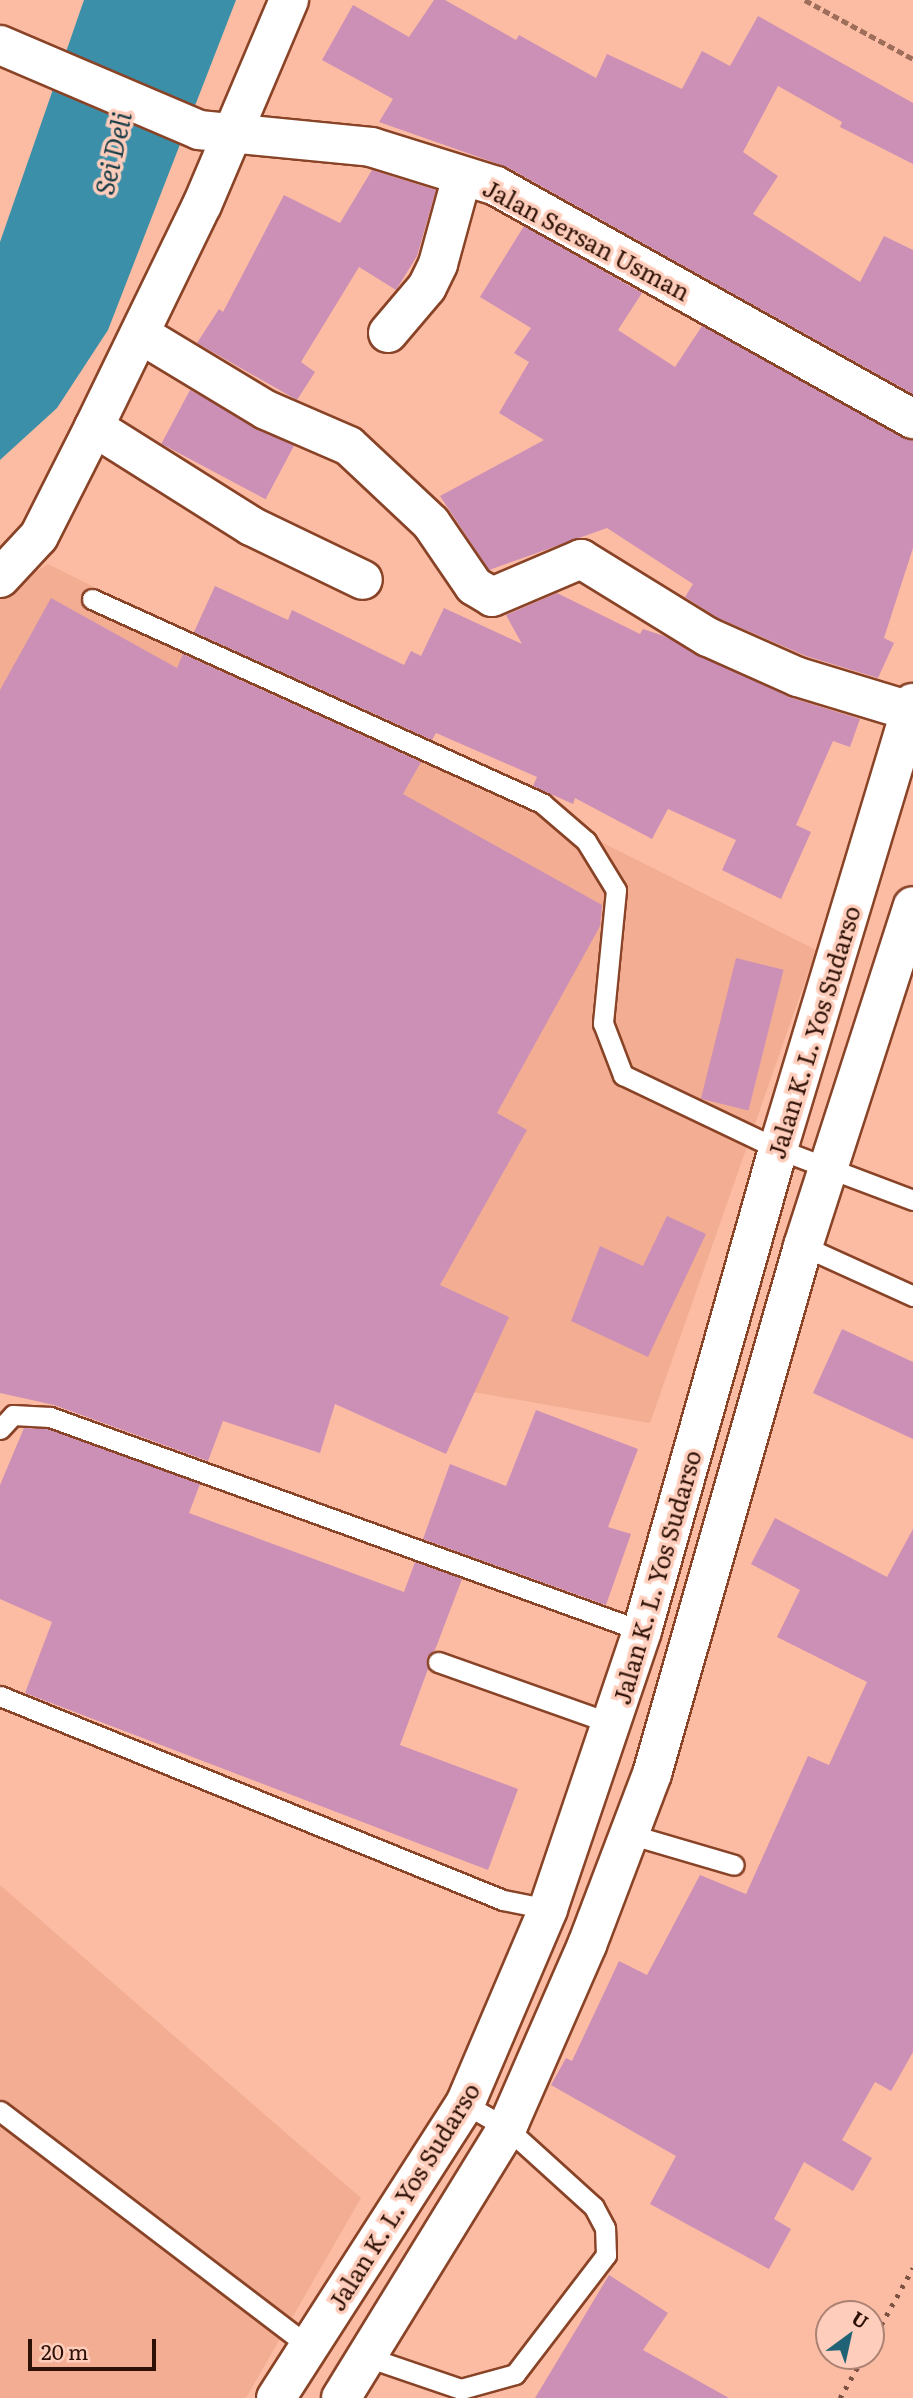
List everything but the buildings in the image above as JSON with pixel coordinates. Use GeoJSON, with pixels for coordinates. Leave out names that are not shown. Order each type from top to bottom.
{"type":"FeatureCollection","features":[{"type":"Feature","properties":{"kind":"main road"},"geometry":{"type":"LineString","coordinates":[[0,578],[39,536],[94,427],[140,334],[214,133],[264,69],[289,0]]}},
{"type":"Feature","properties":{"kind":"main road","name":"Jalan Sersan Usman"},"geometry":{"type":"LineString","coordinates":[[11,50],[214,133],[372,147],[496,186],[913,419]]}},
{"type":"Feature","properties":{"kind":"main road"},"geometry":{"type":"LineString","coordinates":[[388,333],[427,287],[439,264],[462,176]]}},
{"type":"Feature","properties":{"kind":"main road"},"geometry":{"type":"LineString","coordinates":[[140,334],[266,410],[349,446],[431,523],[474,586],[492,597],[581,559],[708,637],[798,677],[912,707]]}},
{"type":"Feature","properties":{"kind":"main road"},"geometry":{"type":"LineString","coordinates":[[94,427],[251,526],[363,580]]}},
{"type":"Feature","properties":{"kind":"main road","name":"Jalan K. L. Yos Sudarso"},"geometry":{"type":"LineString","coordinates":[[276,2398],[465,2104],[548,1909],[613,1724],[642,1631],[778,1149],[912,707]]}},
{"type":"Feature","properties":{"kind":"main road","name":"Jalan K. L. Yos Sudarso"},"geometry":{"type":"LineString","coordinates":[[341,2398],[507,2128],[652,1774],[803,1246],[913,906]]}},
{"type":"Feature","properties":{"kind":"lane"},"geometry":{"type":"LineString","coordinates":[[92,599],[543,804],[586,841],[616,890],[603,1023],[623,1075],[778,1149],[913,1200]]}},
{"type":"Feature","properties":{"kind":"lane"},"geometry":{"type":"LineString","coordinates":[[803,1246],[913,1296]]}},
{"type":"Feature","properties":{"kind":"lane"},"geometry":{"type":"LineString","coordinates":[[0,1429],[13,1415],[50,1417],[642,1631]]}},
{"type":"Feature","properties":{"kind":"lane"},"geometry":{"type":"LineString","coordinates":[[438,1662],[613,1724]]}},
{"type":"Feature","properties":{"kind":"lane"},"geometry":{"type":"LineString","coordinates":[[0,1696],[503,1900],[548,1909]]}},
{"type":"Feature","properties":{"kind":"lane"},"geometry":{"type":"LineString","coordinates":[[629,1833],[734,1865]]}},
{"type":"Feature","properties":{"kind":"lane"},"geometry":{"type":"LineString","coordinates":[[367,2357],[461,2389],[515,2374],[606,2255],[604,2228],[594,2207],[507,2128],[465,2104]]}},
{"type":"Feature","properties":{"kind":"lane"},"geometry":{"type":"LineString","coordinates":[[0,2111],[309,2346]]}},
{"type":"Feature","properties":{"kind":"path"},"geometry":{"type":"LineString","coordinates":[[805,0],[913,59]]}},
{"type":"Feature","properties":{"kind":"shaded area"},"geometry":{"type":"Polygon","coordinates":[[[48,564],[816,950],[650,1423],[0,1309],[0,593],[48,564]]]}},
{"type":"Feature","properties":{"kind":"shaded area"},"geometry":{"type":"Polygon","coordinates":[[[0,1885],[361,2198],[246,2398],[0,2398],[0,1885]]]}},
{"type":"Feature","properties":{"kind":"water","name":"Sei Deli"},"geometry":{"type":"Polygon","coordinates":[[[84,0],[236,0],[108,330],[57,408],[0,460],[0,242],[84,0]]]}},
{"type":"Feature","properties":{"kind":"railway"},"geometry":{"type":"LineString","coordinates":[[885,2318],[913,2268]]}},
{"type":"Feature","properties":{"kind":"railway"},"geometry":{"type":"LineString","coordinates":[[840,2398],[856,2370]]}}]}
